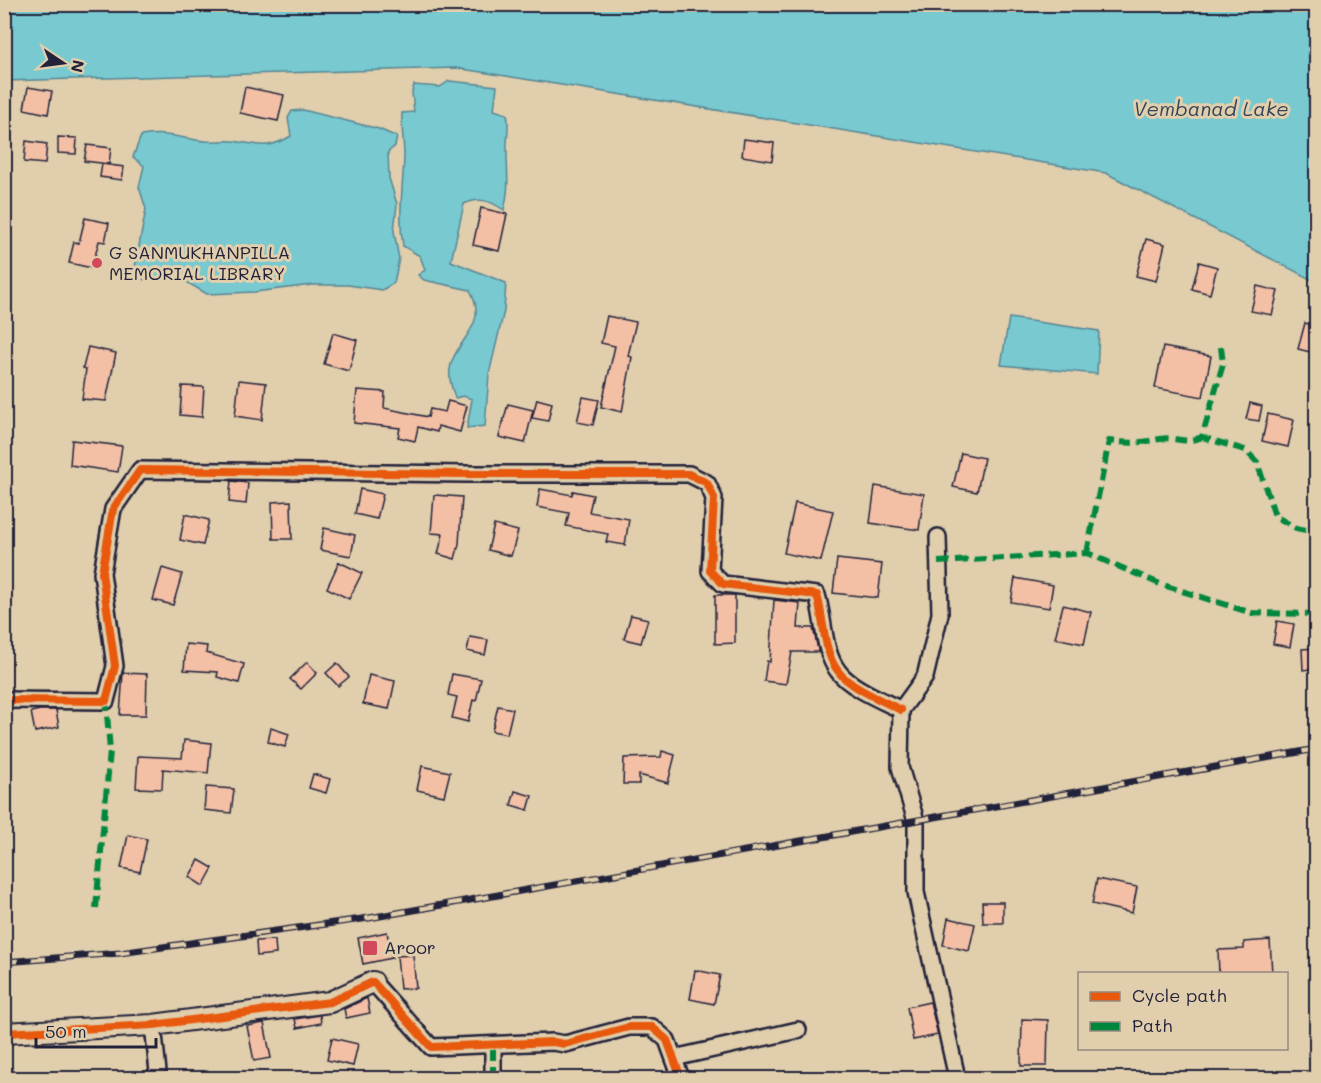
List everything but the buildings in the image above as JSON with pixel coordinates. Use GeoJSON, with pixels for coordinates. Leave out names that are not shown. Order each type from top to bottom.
{"type":"FeatureCollection","features":[{"type":"Feature","properties":{"kind":"street"},"geometry":{"type":"LineString","coordinates":[[4,700],[106,701],[115,666],[102,573],[113,509],[140,470],[477,475],[689,474],[707,483],[714,498],[710,571],[723,584],[817,595],[829,651],[838,672],[865,692],[901,710]]}},
{"type":"Feature","properties":{"kind":"street"},"geometry":{"type":"LineString","coordinates":[[938,537],[940,614],[925,677],[901,710],[900,767],[915,821],[916,892],[957,1078]]}},
{"type":"Feature","properties":{"kind":"street"},"geometry":{"type":"LineString","coordinates":[[4,1033],[153,1025],[330,1002],[374,982],[431,1047],[553,1042],[566,1044],[628,1027],[652,1027],[667,1040],[681,1078]]}},
{"type":"Feature","properties":{"kind":"street"},"geometry":{"type":"LineString","coordinates":[[153,1025],[158,1072],[153,1078]]}},
{"type":"Feature","properties":{"kind":"street"},"geometry":{"type":"LineString","coordinates":[[674,1058],[798,1030]]}},
{"type":"Feature","properties":{"kind":"street"},"geometry":{"type":"LineString","coordinates":[[493,1046],[493,1078]]}},
{"type":"Feature","properties":{"kind":"water","name":"Vembanad Lake"},"geometry":{"type":"Polygon","coordinates":[[[4,5],[1316,5],[1316,282],[1106,173],[456,68],[5,81],[4,5]]]}},
{"type":"Feature","properties":{"kind":"water"},"geometry":{"type":"Polygon","coordinates":[[[449,81],[497,86],[494,110],[507,114],[508,124],[508,187],[504,210],[484,201],[464,204],[451,261],[506,283],[504,311],[489,374],[485,426],[467,428],[472,399],[463,396],[455,398],[450,370],[456,352],[475,321],[475,302],[470,290],[424,280],[418,275],[425,270],[420,256],[403,246],[401,223],[404,156],[402,113],[414,112],[412,92],[414,85],[440,87],[449,81]]]}},
{"type":"Feature","properties":{"kind":"water"},"geometry":{"type":"Polygon","coordinates":[[[303,110],[379,129],[397,137],[395,146],[388,152],[389,178],[397,204],[394,231],[399,259],[394,283],[382,290],[348,285],[312,285],[255,292],[207,294],[183,280],[162,277],[144,280],[135,267],[146,209],[139,187],[144,166],[133,157],[141,136],[165,135],[205,141],[230,141],[256,145],[275,144],[291,136],[288,118],[292,111],[303,110]]]}},
{"type":"Feature","properties":{"kind":"water"},"geometry":{"type":"Polygon","coordinates":[[[1009,318],[1099,331],[1097,374],[1001,365],[1009,318]]]}},
{"type":"Feature","properties":{"kind":"railway"},"geometry":{"type":"LineString","coordinates":[[4,962],[120,953],[369,918],[1316,749]]}},
{"type":"Feature","properties":{"kind":"marked path"},"geometry":{"type":"LineString","coordinates":[[1221,347],[1223,364],[1202,437],[1245,450],[1257,462],[1275,516],[1296,528],[1316,532]]}},
{"type":"Feature","properties":{"kind":"marked path"},"geometry":{"type":"LineString","coordinates":[[1087,553],[1109,441],[1135,443],[1166,438],[1190,440],[1202,437]]}},
{"type":"Feature","properties":{"kind":"marked path"},"geometry":{"type":"LineString","coordinates":[[938,562],[1087,553],[1160,584],[1252,613],[1316,614]]}},
{"type":"Feature","properties":{"kind":"marked path"},"geometry":{"type":"LineString","coordinates":[[96,908],[110,751],[106,701]]}},
{"type":"Feature","properties":{"kind":"marked path"},"geometry":{"type":"LineString","coordinates":[[493,1045],[493,1078]]}},
{"type":"Feature","properties":{"kind":"cycle path"},"geometry":{"type":"LineString","coordinates":[[4,700],[106,701],[115,666],[102,573],[113,509],[140,470],[689,474],[707,483],[714,498],[710,571],[723,584],[817,595],[829,654],[838,671],[858,688],[901,710]]}},
{"type":"Feature","properties":{"kind":"cycle path"},"geometry":{"type":"LineString","coordinates":[[4,1033],[153,1025],[330,1002],[373,982],[431,1047],[553,1042],[565,1044],[629,1027],[652,1027],[667,1040],[681,1078]]}},
{"type":"Feature","properties":{"kind":"place","name":"G SANMUKHANPILLA MEMORIAL LIBRARY"},"geometry":{"type":"Point","coordinates":[97,263]}},
{"type":"Feature","properties":{"kind":"place","name":"Aroor"},"geometry":{"type":"Point","coordinates":[370,948]}}]}
